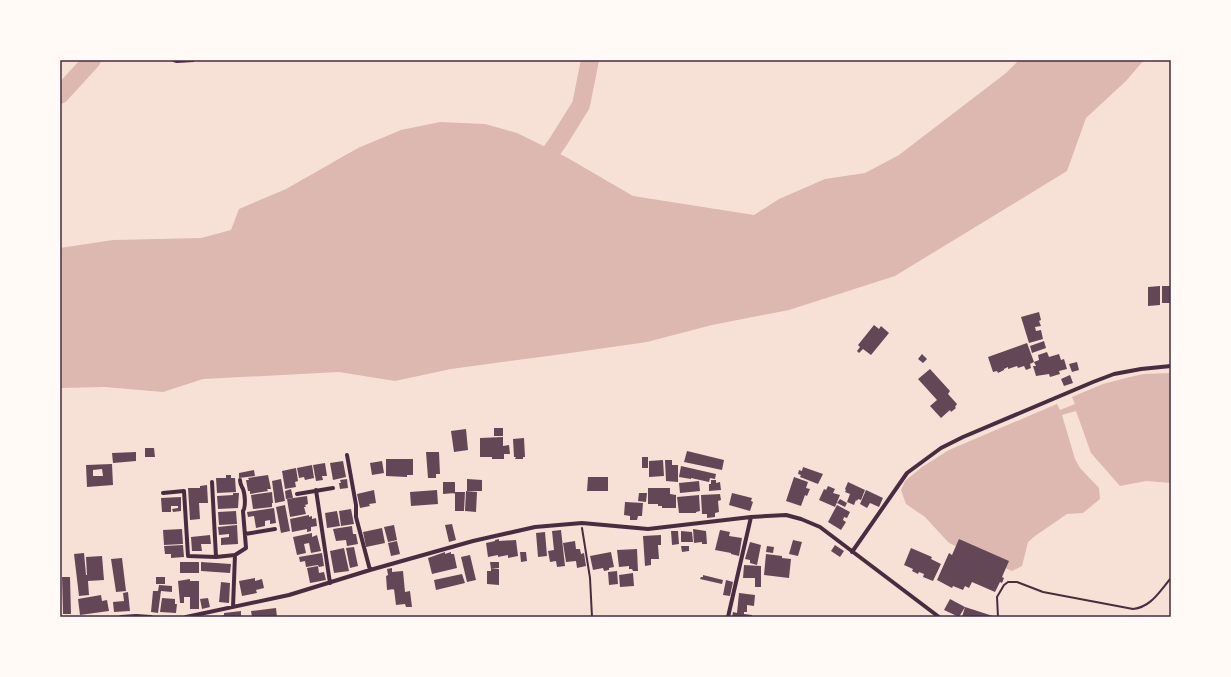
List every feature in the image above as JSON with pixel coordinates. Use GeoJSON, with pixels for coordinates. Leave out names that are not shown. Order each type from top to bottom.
{"type":"FeatureCollection","features":[{"type":"Feature","properties":{"kind":"street"},"geometry":{"type":"LineString","coordinates":[[174,60],[193,60]]}},
{"type":"Feature","properties":{"kind":"street"},"geometry":{"type":"LineString","coordinates":[[852,552],[907,473],[941,448],[963,437],[1114,374],[1171,366]]}},
{"type":"Feature","properties":{"kind":"street"},"geometry":{"type":"LineString","coordinates":[[347,455],[356,505],[356,517],[370,570]]}},
{"type":"Feature","properties":{"kind":"street"},"geometry":{"type":"LineString","coordinates":[[163,493],[184,491],[188,556],[216,557],[235,555],[246,548],[243,511],[245,508],[243,489],[240,486],[240,480]]}},
{"type":"Feature","properties":{"kind":"street"},"geometry":{"type":"LineString","coordinates":[[212,482],[216,557]]}},
{"type":"Feature","properties":{"kind":"street"},"geometry":{"type":"LineString","coordinates":[[297,494],[333,488]]}},
{"type":"Feature","properties":{"kind":"street"},"geometry":{"type":"LineString","coordinates":[[316,490],[330,583]]}},
{"type":"Feature","properties":{"kind":"street"},"geometry":{"type":"LineString","coordinates":[[186,617],[289,595],[466,543],[535,527],[582,523],[648,529],[751,517],[786,515],[801,519],[820,527],[939,617]]}},
{"type":"Feature","properties":{"kind":"street"},"geometry":{"type":"LineString","coordinates":[[728,617],[751,517]]}},
{"type":"Feature","properties":{"kind":"street"},"geometry":{"type":"LineString","coordinates":[[245,534],[275,529]]}},
{"type":"Feature","properties":{"kind":"street"},"geometry":{"type":"LineString","coordinates":[[233,607],[235,555]]}},
{"type":"Feature","properties":{"kind":"street"},"geometry":{"type":"LineString","coordinates":[[121,617],[151,617]]}},
{"type":"Feature","properties":{"kind":"path"},"geometry":{"type":"LineString","coordinates":[[582,523],[590,578],[592,617]]}},
{"type":"Feature","properties":{"kind":"path"},"geometry":{"type":"LineString","coordinates":[[998,617],[998,597],[1004,585],[1008,582],[1017,582],[1043,592],[1133,609],[1141,608],[1148,604],[1171,578]]}},
{"type":"Feature","properties":{"kind":"shaded area"},"geometry":{"type":"Polygon","coordinates":[[[1019,60],[1144,60],[1126,81],[1086,118],[1067,171],[895,276],[789,310],[712,325],[647,342],[451,369],[395,381],[339,372],[203,379],[163,392],[105,387],[60,388],[60,248],[113,240],[201,238],[231,230],[239,209],[286,189],[358,148],[401,130],[440,122],[485,124],[517,133],[566,157],[633,196],[754,215],[779,199],[825,179],[865,173],[899,155],[1006,73],[1019,60]]]}},
{"type":"Feature","properties":{"kind":"shaded area"},"geometry":{"type":"Polygon","coordinates":[[[1171,373],[1171,483],[1146,481],[1120,486],[1091,453],[1076,411],[1062,415],[1075,459],[1080,468],[1099,488],[1100,499],[1083,513],[1067,514],[1035,536],[1028,542],[1022,566],[1012,571],[949,543],[925,517],[906,504],[901,490],[905,481],[922,467],[949,450],[1057,404],[1060,410],[1075,404],[1072,397],[1103,384],[1144,374],[1171,373]]]}},
{"type":"Feature","properties":{"kind":"building"},"geometry":{"type":"Polygon","coordinates":[[[1160,286],[1160,305],[1148,306],[1148,287],[1160,286]]]}},
{"type":"Feature","properties":{"kind":"building"},"geometry":{"type":"Polygon","coordinates":[[[1162,286],[1171,286],[1171,303],[1162,303],[1162,286]]]}},
{"type":"Feature","properties":{"kind":"building"},"geometry":{"type":"Polygon","coordinates":[[[1039,312],[1041,320],[1039,321],[1041,326],[1035,327],[1036,331],[1041,330],[1043,339],[1029,343],[1021,317],[1039,312]]]}},
{"type":"Feature","properties":{"kind":"building"},"geometry":{"type":"Polygon","coordinates":[[[874,325],[879,329],[881,326],[889,333],[871,355],[863,349],[859,353],[857,351],[860,347],[858,345],[874,325]]]}},
{"type":"Feature","properties":{"kind":"building"},"geometry":{"type":"Polygon","coordinates":[[[1044,341],[1046,348],[1032,353],[1030,346],[1044,341]]]}},
{"type":"Feature","properties":{"kind":"building"},"geometry":{"type":"Polygon","coordinates":[[[1027,343],[1034,362],[1030,364],[1031,368],[1026,370],[1024,366],[1018,368],[1017,366],[1008,369],[1008,367],[998,373],[997,371],[993,372],[988,357],[1027,343]]]}},
{"type":"Feature","properties":{"kind":"building"},"geometry":{"type":"Polygon","coordinates":[[[1047,352],[1049,357],[1059,354],[1061,360],[1064,359],[1067,369],[1059,371],[1060,374],[1050,377],[1049,374],[1036,376],[1033,366],[1036,366],[1034,362],[1039,360],[1038,355],[1047,352]]]}},
{"type":"Feature","properties":{"kind":"building"},"geometry":{"type":"Polygon","coordinates":[[[922,354],[927,359],[923,363],[918,359],[922,354]]]}},
{"type":"Feature","properties":{"kind":"building"},"geometry":{"type":"Polygon","coordinates":[[[1077,362],[1079,370],[1072,372],[1069,364],[1077,362]]]}},
{"type":"Feature","properties":{"kind":"building"},"geometry":{"type":"Polygon","coordinates":[[[930,369],[950,391],[948,394],[957,404],[955,407],[956,408],[951,412],[950,410],[941,418],[930,406],[937,400],[918,379],[930,369]]]}},
{"type":"Feature","properties":{"kind":"building"},"geometry":{"type":"Polygon","coordinates":[[[1070,375],[1073,383],[1064,386],[1061,379],[1070,375]]]}},
{"type":"Feature","properties":{"kind":"building"},"geometry":{"type":"Polygon","coordinates":[[[494,428],[503,428],[503,436],[494,436],[494,428]]]}},
{"type":"Feature","properties":{"kind":"building"},"geometry":{"type":"Polygon","coordinates":[[[466,429],[468,450],[454,452],[451,431],[466,429]]]}},
{"type":"Feature","properties":{"kind":"building"},"geometry":{"type":"Polygon","coordinates":[[[503,437],[503,446],[509,445],[510,454],[504,454],[504,459],[480,457],[480,438],[503,437]]]}},
{"type":"Feature","properties":{"kind":"building"},"geometry":{"type":"Polygon","coordinates":[[[524,438],[525,457],[523,457],[523,459],[515,459],[513,439],[524,438]]]}},
{"type":"Feature","properties":{"kind":"building"},"geometry":{"type":"Polygon","coordinates":[[[145,448],[154,448],[155,457],[145,457],[145,448]]]}},
{"type":"Feature","properties":{"kind":"building"},"geometry":{"type":"Polygon","coordinates":[[[687,451],[724,460],[722,470],[684,462],[687,451]]]}},
{"type":"Feature","properties":{"kind":"building"},"geometry":{"type":"Polygon","coordinates":[[[136,452],[136,461],[113,463],[112,453],[136,452]]]}},
{"type":"Feature","properties":{"kind":"building"},"geometry":{"type":"Polygon","coordinates":[[[426,452],[439,452],[440,474],[436,474],[436,478],[428,478],[426,452]]]}},
{"type":"Feature","properties":{"kind":"building"},"geometry":{"type":"Polygon","coordinates":[[[642,457],[648,457],[648,468],[642,468],[642,457]]]}},
{"type":"Feature","properties":{"kind":"building"},"geometry":{"type":"Polygon","coordinates":[[[386,459],[413,459],[413,475],[407,475],[407,477],[386,476],[386,459]]]}},
{"type":"Feature","properties":{"kind":"building"},"geometry":{"type":"Polygon","coordinates":[[[663,460],[664,476],[649,477],[649,461],[663,460]]]}},
{"type":"Feature","properties":{"kind":"building"},"geometry":{"type":"Polygon","coordinates":[[[665,460],[672,460],[672,465],[678,465],[678,482],[666,481],[665,460]]]}},
{"type":"Feature","properties":{"kind":"building"},"geometry":{"type":"Polygon","coordinates":[[[343,461],[346,477],[333,480],[330,463],[343,461]]]}},
{"type":"Feature","properties":{"kind":"building"},"geometry":{"type":"Polygon","coordinates":[[[382,461],[384,473],[372,475],[370,463],[382,461]]]}},
{"type":"Feature","properties":{"kind":"building"},"geometry":{"type":"Polygon","coordinates":[[[325,463],[327,476],[322,476],[323,480],[316,481],[313,465],[325,463]]]}},
{"type":"Feature","properties":{"kind":"building"},"geometry":{"type":"Polygon","coordinates":[[[112,464],[113,485],[87,487],[86,465],[112,464]],[[102,469],[93,470],[93,476],[103,476],[102,469]]]}},
{"type":"Feature","properties":{"kind":"building"},"geometry":{"type":"Polygon","coordinates":[[[312,465],[314,478],[305,480],[304,477],[299,478],[297,468],[312,465]]]}},
{"type":"Feature","properties":{"kind":"building"},"geometry":{"type":"Polygon","coordinates":[[[681,466],[716,474],[715,479],[710,478],[709,482],[679,477],[681,466]]]}},
{"type":"Feature","properties":{"kind":"building"},"geometry":{"type":"Polygon","coordinates":[[[803,467],[823,474],[818,484],[800,477],[801,475],[798,474],[799,470],[802,471],[803,467]]]}},
{"type":"Feature","properties":{"kind":"building"},"geometry":{"type":"Polygon","coordinates":[[[296,468],[298,481],[295,482],[296,487],[285,489],[282,471],[296,468]]]}},
{"type":"Feature","properties":{"kind":"building"},"geometry":{"type":"Polygon","coordinates":[[[254,470],[255,476],[239,478],[239,473],[254,470]]]}},
{"type":"Feature","properties":{"kind":"building"},"geometry":{"type":"Polygon","coordinates":[[[226,475],[231,475],[231,478],[235,478],[236,492],[217,493],[216,478],[226,478],[226,475]]]}},
{"type":"Feature","properties":{"kind":"building"},"geometry":{"type":"Polygon","coordinates":[[[268,475],[271,489],[267,489],[268,491],[250,494],[246,480],[249,480],[248,478],[268,475]]]}},
{"type":"Feature","properties":{"kind":"building"},"geometry":{"type":"Polygon","coordinates":[[[588,477],[608,477],[608,491],[587,491],[588,477]]]}},
{"type":"Feature","properties":{"kind":"building"},"geometry":{"type":"Polygon","coordinates":[[[794,477],[808,482],[806,488],[810,489],[807,496],[805,495],[801,506],[786,501],[794,477]]]}},
{"type":"Feature","properties":{"kind":"building"},"geometry":{"type":"Polygon","coordinates":[[[281,479],[285,501],[275,503],[272,481],[281,479]]]}},
{"type":"Feature","properties":{"kind":"building"},"geometry":{"type":"Polygon","coordinates":[[[347,479],[348,488],[340,489],[340,480],[347,479]]]}},
{"type":"Feature","properties":{"kind":"building"},"geometry":{"type":"Polygon","coordinates":[[[467,479],[482,480],[482,491],[467,491],[467,479]]]}},
{"type":"Feature","properties":{"kind":"building"},"geometry":{"type":"Polygon","coordinates":[[[711,480],[716,480],[716,483],[720,482],[721,490],[709,491],[709,484],[711,484],[711,480]]]}},
{"type":"Feature","properties":{"kind":"building"},"geometry":{"type":"Polygon","coordinates":[[[699,481],[700,491],[680,493],[679,483],[699,481]]]}},
{"type":"Feature","properties":{"kind":"building"},"geometry":{"type":"Polygon","coordinates":[[[443,482],[455,482],[455,493],[443,494],[443,482]]]}},
{"type":"Feature","properties":{"kind":"building"},"geometry":{"type":"Polygon","coordinates":[[[848,482],[865,490],[861,500],[856,500],[854,505],[847,502],[850,494],[845,492],[845,489],[848,482]]]}},
{"type":"Feature","properties":{"kind":"building"},"geometry":{"type":"Polygon","coordinates":[[[207,485],[208,503],[199,503],[200,519],[190,520],[188,488],[200,488],[200,486],[207,485]]]}},
{"type":"Feature","properties":{"kind":"building"},"geometry":{"type":"Polygon","coordinates":[[[828,486],[835,489],[833,493],[840,495],[835,507],[819,500],[824,489],[826,490],[828,486]]]}},
{"type":"Feature","properties":{"kind":"building"},"geometry":{"type":"Polygon","coordinates":[[[648,488],[670,488],[670,494],[676,495],[676,508],[662,508],[662,506],[658,506],[658,504],[648,504],[648,488]]]}},
{"type":"Feature","properties":{"kind":"building"},"geometry":{"type":"Polygon","coordinates":[[[291,489],[293,498],[286,499],[285,491],[291,489]]]}},
{"type":"Feature","properties":{"kind":"building"},"geometry":{"type":"Polygon","coordinates":[[[374,490],[376,503],[360,508],[357,494],[374,490]]]}},
{"type":"Feature","properties":{"kind":"building"},"geometry":{"type":"Polygon","coordinates":[[[437,490],[438,504],[411,506],[410,492],[437,490]]]}},
{"type":"Feature","properties":{"kind":"building"},"geometry":{"type":"Polygon","coordinates":[[[866,490],[883,498],[879,507],[870,503],[867,508],[860,504],[866,490]]]}},
{"type":"Feature","properties":{"kind":"building"},"geometry":{"type":"Polygon","coordinates":[[[466,491],[477,492],[476,512],[465,511],[466,491]]]}},
{"type":"Feature","properties":{"kind":"building"},"geometry":{"type":"Polygon","coordinates":[[[272,492],[272,507],[253,509],[251,495],[272,492]]]}},
{"type":"Feature","properties":{"kind":"building"},"geometry":{"type":"Polygon","coordinates":[[[455,492],[465,492],[464,511],[455,511],[455,492]]]}},
{"type":"Feature","properties":{"kind":"building"},"geometry":{"type":"Polygon","coordinates":[[[233,493],[239,493],[238,508],[218,509],[217,496],[233,495],[233,493]]]}},
{"type":"Feature","properties":{"kind":"building"},"geometry":{"type":"Polygon","coordinates":[[[639,493],[647,493],[646,502],[638,501],[639,493]]]}},
{"type":"Feature","properties":{"kind":"building"},"geometry":{"type":"Polygon","coordinates":[[[732,493],[752,498],[751,501],[753,502],[750,511],[729,505],[732,493]]]}},
{"type":"Feature","properties":{"kind":"building"},"geometry":{"type":"Polygon","coordinates":[[[720,494],[721,500],[718,501],[719,512],[715,513],[715,517],[707,518],[707,514],[702,514],[701,495],[720,494]]]}},
{"type":"Feature","properties":{"kind":"building"},"geometry":{"type":"Polygon","coordinates":[[[699,495],[700,511],[696,513],[679,513],[677,497],[699,495]]]}},
{"type":"Feature","properties":{"kind":"building"},"geometry":{"type":"Polygon","coordinates":[[[307,496],[308,504],[304,507],[306,514],[290,517],[287,499],[307,496]]]}},
{"type":"Feature","properties":{"kind":"building"},"geometry":{"type":"Polygon","coordinates":[[[181,497],[181,511],[173,512],[172,509],[178,508],[178,506],[171,506],[171,512],[162,512],[161,498],[181,497]]]}},
{"type":"Feature","properties":{"kind":"building"},"geometry":{"type":"Polygon","coordinates":[[[840,499],[847,503],[845,507],[837,503],[840,499]]]}},
{"type":"Feature","properties":{"kind":"building"},"geometry":{"type":"Polygon","coordinates":[[[625,502],[643,503],[642,516],[638,516],[637,520],[630,520],[630,516],[624,515],[625,502]]]}},
{"type":"Feature","properties":{"kind":"building"},"geometry":{"type":"Polygon","coordinates":[[[285,505],[290,531],[281,533],[276,507],[285,505]]]}},
{"type":"Feature","properties":{"kind":"building"},"geometry":{"type":"Polygon","coordinates":[[[837,505],[850,512],[847,518],[844,517],[843,520],[846,522],[841,530],[828,522],[837,505]]]}},
{"type":"Feature","properties":{"kind":"building"},"geometry":{"type":"Polygon","coordinates":[[[274,508],[276,523],[270,524],[270,520],[265,521],[265,526],[256,528],[254,516],[248,517],[247,512],[274,508]]]}},
{"type":"Feature","properties":{"kind":"building"},"geometry":{"type":"Polygon","coordinates":[[[351,509],[354,524],[341,526],[339,511],[351,509]]]}},
{"type":"Feature","properties":{"kind":"building"},"geometry":{"type":"Polygon","coordinates":[[[236,511],[237,524],[219,525],[218,512],[236,511]]]}},
{"type":"Feature","properties":{"kind":"building"},"geometry":{"type":"Polygon","coordinates":[[[337,511],[340,526],[327,528],[325,513],[337,511]]]}},
{"type":"Feature","properties":{"kind":"building"},"geometry":{"type":"Polygon","coordinates":[[[309,515],[309,517],[312,516],[312,519],[316,518],[317,526],[311,527],[311,531],[307,532],[307,529],[292,532],[290,519],[309,515]]]}},
{"type":"Feature","properties":{"kind":"building"},"geometry":{"type":"Polygon","coordinates":[[[452,524],[456,540],[449,542],[445,525],[452,524]]]}},
{"type":"Feature","properties":{"kind":"building"},"geometry":{"type":"Polygon","coordinates":[[[237,525],[238,544],[221,545],[221,538],[229,537],[229,534],[219,535],[218,527],[237,525]]]}},
{"type":"Feature","properties":{"kind":"building"},"geometry":{"type":"Polygon","coordinates":[[[394,525],[397,540],[388,542],[384,527],[394,525]]]}},
{"type":"Feature","properties":{"kind":"building"},"geometry":{"type":"Polygon","coordinates":[[[352,526],[353,534],[356,534],[358,544],[347,546],[346,540],[336,541],[333,529],[352,526]]]}},
{"type":"Feature","properties":{"kind":"building"},"geometry":{"type":"Polygon","coordinates":[[[382,528],[385,543],[366,547],[363,532],[382,528]]]}},
{"type":"Feature","properties":{"kind":"building"},"geometry":{"type":"Polygon","coordinates":[[[182,529],[183,544],[164,545],[163,530],[182,529]]]}},
{"type":"Feature","properties":{"kind":"building"},"geometry":{"type":"Polygon","coordinates":[[[693,529],[706,531],[707,544],[702,544],[702,542],[694,543],[693,529]]]}},
{"type":"Feature","properties":{"kind":"building"},"geometry":{"type":"Polygon","coordinates":[[[561,530],[565,566],[557,567],[556,561],[550,562],[548,551],[554,550],[552,531],[561,530]]]}},
{"type":"Feature","properties":{"kind":"building"},"geometry":{"type":"Polygon","coordinates":[[[720,530],[730,532],[729,536],[742,538],[739,556],[715,550],[720,530]]]}},
{"type":"Feature","properties":{"kind":"building"},"geometry":{"type":"Polygon","coordinates":[[[671,531],[678,531],[679,544],[672,545],[671,531]]]}},
{"type":"Feature","properties":{"kind":"building"},"geometry":{"type":"Polygon","coordinates":[[[681,531],[692,532],[693,542],[681,542],[681,531]]]}},
{"type":"Feature","properties":{"kind":"building"},"geometry":{"type":"Polygon","coordinates":[[[545,532],[547,556],[538,557],[536,533],[545,532]]]}},
{"type":"Feature","properties":{"kind":"building"},"geometry":{"type":"Polygon","coordinates":[[[312,533],[312,537],[317,535],[321,551],[311,553],[309,543],[304,544],[306,553],[297,555],[293,537],[312,533]]]}},
{"type":"Feature","properties":{"kind":"building"},"geometry":{"type":"Polygon","coordinates":[[[210,535],[211,544],[201,544],[202,551],[192,551],[191,537],[210,535]]]}},
{"type":"Feature","properties":{"kind":"building"},"geometry":{"type":"Polygon","coordinates":[[[661,535],[661,545],[658,545],[659,559],[651,559],[651,565],[645,566],[643,536],[661,535]]]}},
{"type":"Feature","properties":{"kind":"building"},"geometry":{"type":"Polygon","coordinates":[[[499,539],[499,541],[516,540],[518,556],[508,558],[508,555],[498,557],[498,555],[488,557],[486,543],[499,539]]]}},
{"type":"Feature","properties":{"kind":"building"},"geometry":{"type":"Polygon","coordinates":[[[959,539],[1009,561],[1002,577],[1004,578],[1002,583],[1000,582],[995,592],[972,582],[969,588],[965,586],[963,590],[953,586],[952,588],[937,580],[949,553],[952,555],[959,539]]]}},
{"type":"Feature","properties":{"kind":"building"},"geometry":{"type":"Polygon","coordinates":[[[793,540],[802,542],[798,556],[789,554],[793,540]]]}},
{"type":"Feature","properties":{"kind":"building"},"geometry":{"type":"Polygon","coordinates":[[[397,541],[400,554],[391,556],[388,543],[397,541]]]}},
{"type":"Feature","properties":{"kind":"building"},"geometry":{"type":"Polygon","coordinates":[[[575,541],[576,549],[580,549],[581,554],[584,553],[586,566],[577,568],[576,561],[566,562],[563,543],[575,541]]]}},
{"type":"Feature","properties":{"kind":"building"},"geometry":{"type":"Polygon","coordinates":[[[750,542],[761,545],[757,565],[750,563],[750,560],[745,559],[750,542]]]}},
{"type":"Feature","properties":{"kind":"building"},"geometry":{"type":"Polygon","coordinates":[[[183,545],[184,557],[171,558],[171,554],[165,554],[164,546],[183,545]]]}},
{"type":"Feature","properties":{"kind":"building"},"geometry":{"type":"Polygon","coordinates":[[[835,545],[844,551],[840,557],[831,551],[835,545]]]}},
{"type":"Feature","properties":{"kind":"building"},"geometry":{"type":"Polygon","coordinates":[[[681,546],[689,546],[689,551],[682,552],[681,546]]]}},
{"type":"Feature","properties":{"kind":"building"},"geometry":{"type":"Polygon","coordinates":[[[767,546],[774,547],[773,553],[766,552],[767,546]]]}},
{"type":"Feature","properties":{"kind":"building"},"geometry":{"type":"Polygon","coordinates":[[[354,547],[358,566],[350,568],[346,548],[354,547]]]}},
{"type":"Feature","properties":{"kind":"building"},"geometry":{"type":"Polygon","coordinates":[[[344,548],[349,571],[334,573],[330,551],[344,548]]]}},
{"type":"Feature","properties":{"kind":"building"},"geometry":{"type":"Polygon","coordinates":[[[911,548],[932,557],[931,559],[941,564],[933,581],[923,577],[924,574],[919,572],[918,574],[912,571],[913,569],[904,565],[911,548]]]}},
{"type":"Feature","properties":{"kind":"building"},"geometry":{"type":"Polygon","coordinates":[[[637,549],[638,571],[629,569],[629,566],[619,567],[617,550],[637,549]]]}},
{"type":"Feature","properties":{"kind":"building"},"geometry":{"type":"Polygon","coordinates":[[[445,552],[445,554],[451,552],[451,554],[454,554],[457,568],[432,574],[428,558],[445,552]]]}},
{"type":"Feature","properties":{"kind":"building"},"geometry":{"type":"Polygon","coordinates":[[[520,552],[526,552],[527,561],[521,562],[520,552]]]}},
{"type":"Feature","properties":{"kind":"building"},"geometry":{"type":"Polygon","coordinates":[[[611,552],[614,567],[604,571],[603,568],[593,570],[590,556],[611,552]]]}},
{"type":"Feature","properties":{"kind":"building"},"geometry":{"type":"Polygon","coordinates":[[[84,553],[86,575],[86,557],[102,556],[104,580],[88,581],[89,595],[79,596],[74,554],[84,553]]]}},
{"type":"Feature","properties":{"kind":"building"},"geometry":{"type":"Polygon","coordinates":[[[322,553],[324,566],[319,567],[318,565],[306,567],[305,561],[300,562],[299,557],[322,553]]]}},
{"type":"Feature","properties":{"kind":"building"},"geometry":{"type":"Polygon","coordinates":[[[766,554],[791,559],[789,578],[764,575],[766,554]]]}},
{"type":"Feature","properties":{"kind":"building"},"geometry":{"type":"Polygon","coordinates":[[[470,555],[476,580],[467,582],[461,557],[470,555]]]}},
{"type":"Feature","properties":{"kind":"building"},"geometry":{"type":"Polygon","coordinates":[[[122,558],[126,591],[116,592],[111,559],[122,558]]]}},
{"type":"Feature","properties":{"kind":"building"},"geometry":{"type":"Polygon","coordinates":[[[180,562],[199,562],[199,573],[180,573],[180,562]]]}},
{"type":"Feature","properties":{"kind":"building"},"geometry":{"type":"Polygon","coordinates":[[[201,562],[231,564],[230,573],[201,571],[201,562]]]}},
{"type":"Feature","properties":{"kind":"building"},"geometry":{"type":"Polygon","coordinates":[[[490,562],[499,562],[499,568],[491,569],[490,562]]]}},
{"type":"Feature","properties":{"kind":"building"},"geometry":{"type":"Polygon","coordinates":[[[744,565],[761,566],[761,587],[755,587],[755,578],[743,578],[744,565]]]}},
{"type":"Feature","properties":{"kind":"building"},"geometry":{"type":"Polygon","coordinates":[[[318,566],[319,573],[324,572],[326,580],[310,583],[307,568],[318,566]]]}},
{"type":"Feature","properties":{"kind":"building"},"geometry":{"type":"Polygon","coordinates":[[[392,568],[392,572],[403,571],[405,592],[410,591],[412,607],[406,607],[405,604],[396,605],[394,589],[387,590],[387,569],[392,568]]]}},
{"type":"Feature","properties":{"kind":"building"},"geometry":{"type":"Polygon","coordinates":[[[491,569],[499,569],[499,585],[487,584],[487,571],[491,571],[491,569]]]}},
{"type":"Feature","properties":{"kind":"building"},"geometry":{"type":"Polygon","coordinates":[[[617,571],[618,584],[609,585],[608,572],[617,571]]]}},
{"type":"Feature","properties":{"kind":"building"},"geometry":{"type":"Polygon","coordinates":[[[633,573],[634,586],[620,587],[619,575],[633,573]]]}},
{"type":"Feature","properties":{"kind":"building"},"geometry":{"type":"Polygon","coordinates":[[[462,574],[465,583],[436,590],[434,580],[462,574]]]}},
{"type":"Feature","properties":{"kind":"building"},"geometry":{"type":"Polygon","coordinates":[[[703,575],[723,580],[722,584],[700,579],[703,575]]]}},
{"type":"Feature","properties":{"kind":"building"},"geometry":{"type":"Polygon","coordinates":[[[62,577],[70,577],[71,614],[63,614],[62,577]]]}},
{"type":"Feature","properties":{"kind":"building"},"geometry":{"type":"Polygon","coordinates":[[[156,577],[165,577],[165,584],[156,584],[156,577]]]}},
{"type":"Feature","properties":{"kind":"building"},"geometry":{"type":"Polygon","coordinates":[[[255,578],[255,581],[262,579],[264,588],[256,590],[257,593],[242,596],[239,581],[255,578]]]}},
{"type":"Feature","properties":{"kind":"building"},"geometry":{"type":"Polygon","coordinates":[[[190,579],[190,581],[199,581],[199,609],[190,609],[190,597],[184,597],[184,603],[180,603],[178,581],[190,579]]]}},
{"type":"Feature","properties":{"kind":"building"},"geometry":{"type":"Polygon","coordinates":[[[726,580],[733,582],[730,596],[723,595],[726,580]]]}},
{"type":"Feature","properties":{"kind":"building"},"geometry":{"type":"Polygon","coordinates":[[[221,582],[230,583],[229,603],[219,602],[221,582]]]}},
{"type":"Feature","properties":{"kind":"building"},"geometry":{"type":"Polygon","coordinates":[[[159,585],[172,586],[172,592],[161,591],[158,613],[151,612],[153,591],[158,591],[159,585]]]}},
{"type":"Feature","properties":{"kind":"building"},"geometry":{"type":"Polygon","coordinates":[[[128,592],[130,611],[114,612],[113,602],[124,601],[123,593],[128,592]]]}},
{"type":"Feature","properties":{"kind":"building"},"geometry":{"type":"Polygon","coordinates":[[[739,593],[755,595],[754,606],[747,605],[747,612],[744,612],[744,614],[752,615],[752,617],[732,617],[733,612],[737,613],[739,593]]]}},
{"type":"Feature","properties":{"kind":"building"},"geometry":{"type":"Polygon","coordinates":[[[101,595],[102,601],[107,600],[109,611],[80,615],[78,599],[101,595]]]}},
{"type":"Feature","properties":{"kind":"building"},"geometry":{"type":"Polygon","coordinates":[[[162,598],[175,599],[175,604],[177,604],[176,613],[160,612],[162,598]]]}},
{"type":"Feature","properties":{"kind":"building"},"geometry":{"type":"Polygon","coordinates":[[[208,598],[210,607],[202,609],[200,599],[208,598]]]}},
{"type":"Feature","properties":{"kind":"building"},"geometry":{"type":"Polygon","coordinates":[[[950,599],[965,607],[959,617],[944,610],[950,599]]]}},
{"type":"Feature","properties":{"kind":"building"},"geometry":{"type":"Polygon","coordinates":[[[965,607],[996,617],[962,617],[965,607]]]}},
{"type":"Feature","properties":{"kind":"building"},"geometry":{"type":"Polygon","coordinates":[[[276,608],[277,617],[252,617],[251,611],[276,608]]]}},
{"type":"Feature","properties":{"kind":"building"},"geometry":{"type":"Polygon","coordinates":[[[241,611],[241,617],[219,617],[224,615],[224,613],[241,611]]]}},
{"type":"Feature","properties":{"kind":"waterway"},"geometry":{"type":"LineString","coordinates":[[60,95],[92,60]]}},
{"type":"Feature","properties":{"kind":"waterway"},"geometry":{"type":"LineString","coordinates":[[538,170],[558,142],[581,105],[590,60]]}}]}
